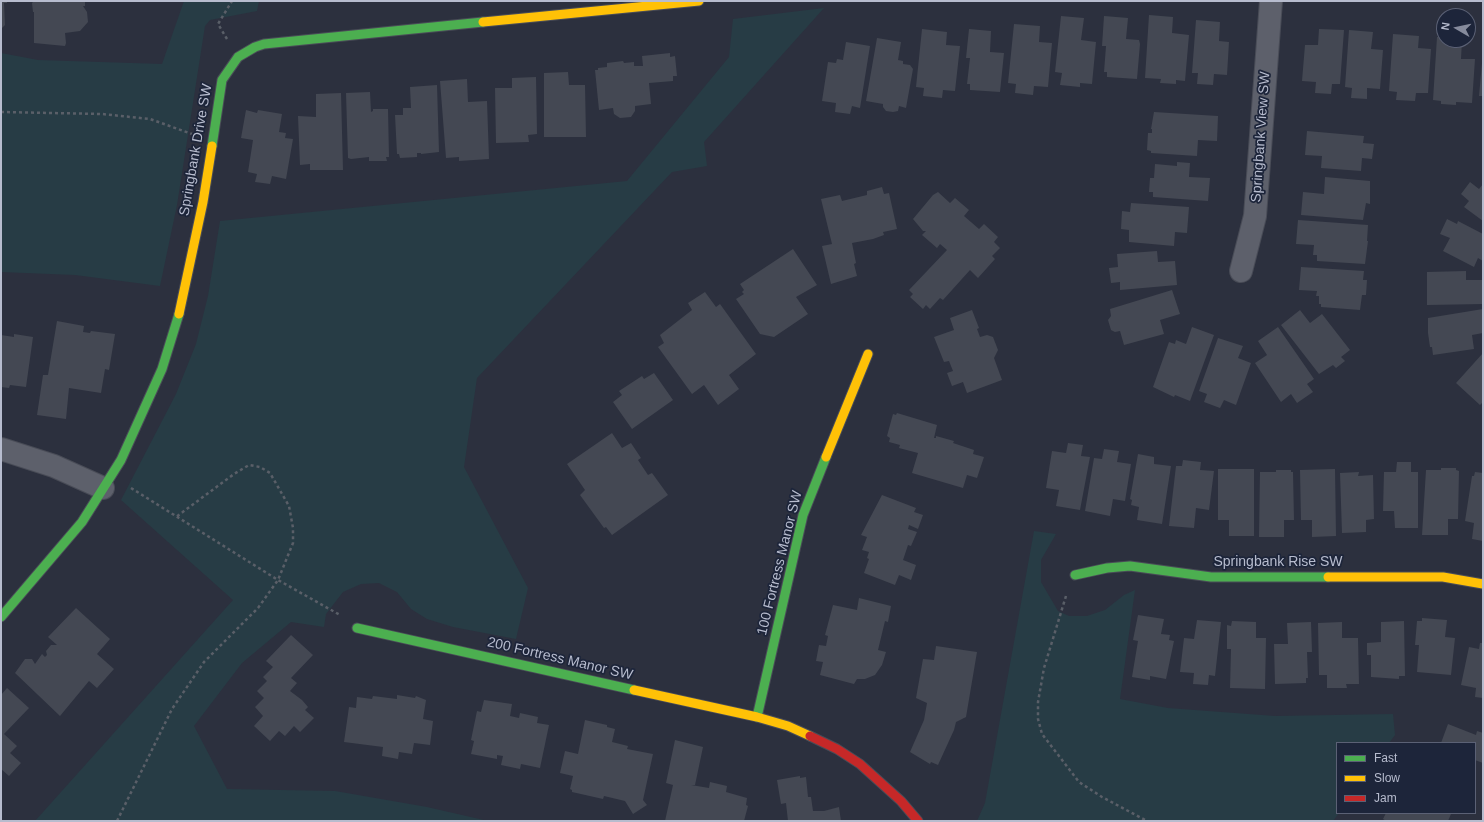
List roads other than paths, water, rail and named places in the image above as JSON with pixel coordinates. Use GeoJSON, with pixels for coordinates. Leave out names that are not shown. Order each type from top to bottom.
{"type":"FeatureCollection","features":[{"type":"Feature","properties":{"kind":"street","name":"Springbank Drive SW"},"geometry":{"type":"LineString","coordinates":[[1,617],[64,546],[103,488],[136,429],[162,369],[183,303],[203,202],[222,80],[238,56],[264,44],[633,4],[699,1]]}},
{"type":"Feature","properties":{"kind":"street","name":"Springbank View SW"},"geometry":{"type":"LineString","coordinates":[[1241,271],[1255,216],[1271,1]]}},
{"type":"Feature","properties":{"kind":"street","name":"100 Fortress Manor SW"},"geometry":{"type":"LineString","coordinates":[[757,717],[804,515],[815,482],[868,354]]}},
{"type":"Feature","properties":{"kind":"street"},"geometry":{"type":"LineString","coordinates":[[1,449],[54,466],[103,488]]}},
{"type":"Feature","properties":{"kind":"street","name":"Springbank Rise SW"},"geometry":{"type":"LineString","coordinates":[[1075,575],[1107,568],[1130,566],[1155,568],[1210,577],[1437,576],[1483,584]]}},
{"type":"Feature","properties":{"kind":"street","name":"200 Fortress Manor SW"},"geometry":{"type":"LineString","coordinates":[[358,628],[757,717],[794,729],[837,749],[881,781],[901,800],[918,821]]}}]}
